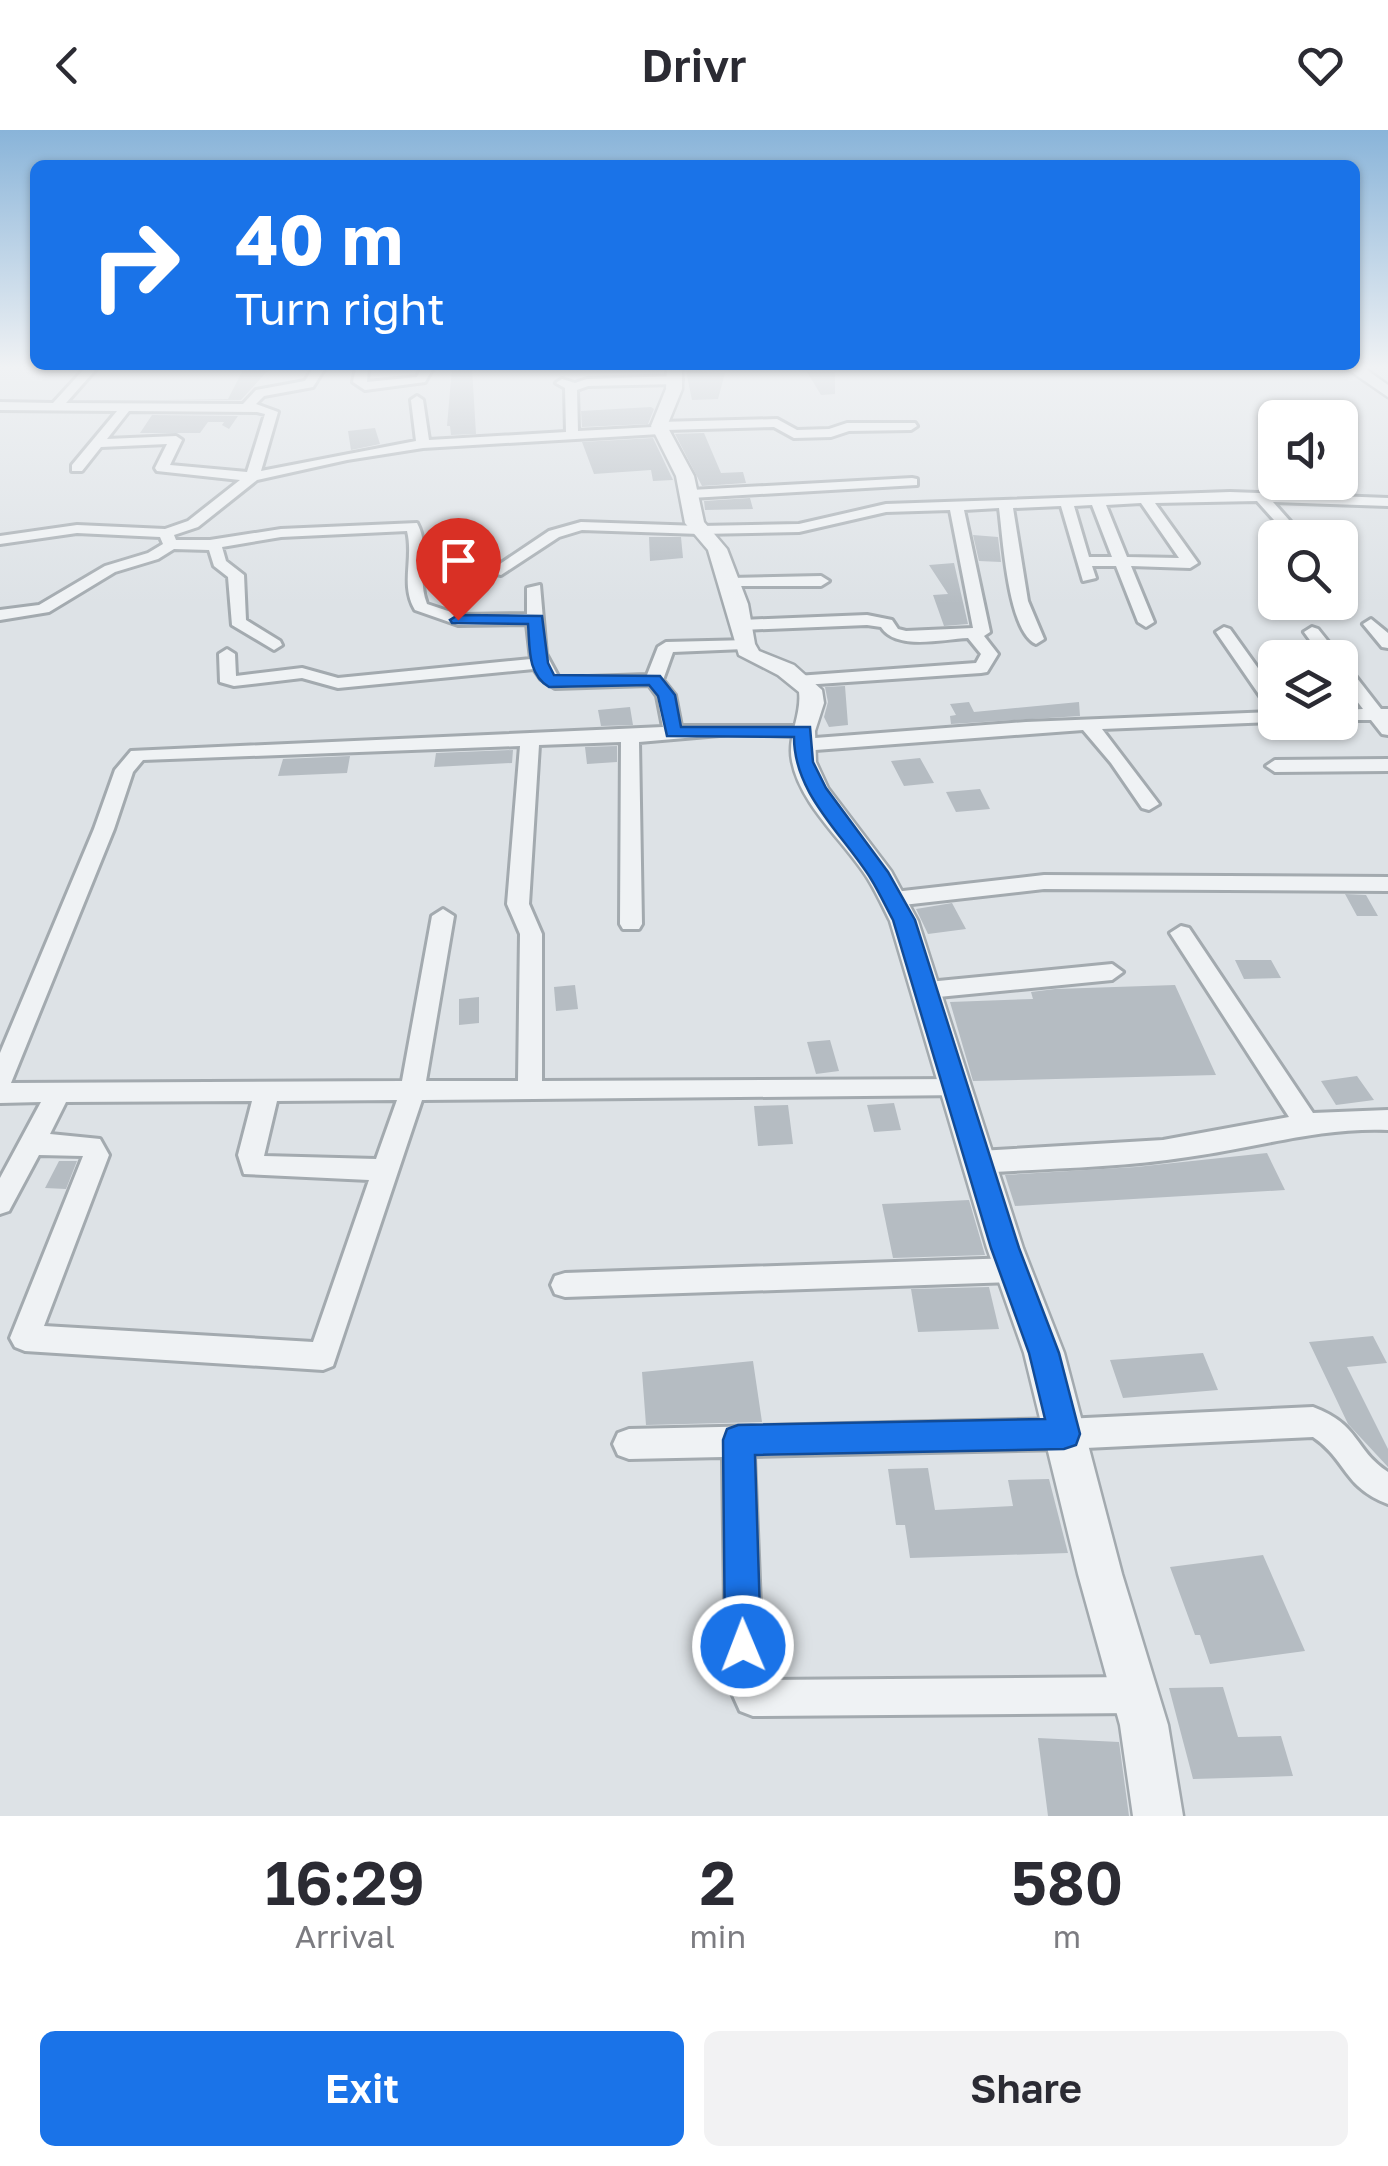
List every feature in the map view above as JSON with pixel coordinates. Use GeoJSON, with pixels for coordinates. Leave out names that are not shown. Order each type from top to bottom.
{"type":"FeatureCollection","features":[{"type":"Feature","properties":{"kind":"street"},"geometry":{"type":"LineString","coordinates":[[77,468],[95,447]]}},
{"type":"Feature","properties":{"kind":"street"},"geometry":{"type":"LineString","coordinates":[[173,447],[162,468],[252,477],[407,447]]}},
{"type":"Feature","properties":{"kind":"street"},"geometry":{"type":"LineString","coordinates":[[0,614],[49,606],[110,569],[152,556],[168,539],[252,477],[261,447]]}},
{"type":"Feature","properties":{"kind":"street"},"geometry":{"type":"LineString","coordinates":[[670,447],[686,476],[691,514],[717,548],[750,655],[804,680],[981,668],[990,654],[974,634]]}},
{"type":"Feature","properties":{"kind":"street"},"geometry":{"type":"LineString","coordinates":[[690,494],[912,482]]}},
{"type":"Feature","properties":{"kind":"street"},"geometry":{"type":"LineString","coordinates":[[496,572],[554,534],[581,526],[799,528],[867,510],[1258,496]]}},
{"type":"Feature","properties":{"kind":"street"},"geometry":{"type":"LineString","coordinates":[[1083,561],[1190,563],[1146,500]]}},
{"type":"Feature","properties":{"kind":"street"},"geometry":{"type":"LineString","coordinates":[[1264,500],[1282,520]]}},
{"type":"Feature","properties":{"kind":"street"},"geometry":{"type":"LineString","coordinates":[[1345,500],[1388,502]]}},
{"type":"Feature","properties":{"kind":"street"},"geometry":{"type":"LineString","coordinates":[[1098,503],[1146,622]]}},
{"type":"Feature","properties":{"kind":"street"},"geometry":{"type":"LineString","coordinates":[[1067,504],[1088,578]]}},
{"type":"Feature","properties":{"kind":"street"},"geometry":{"type":"LineString","coordinates":[[1006,506],[1020,601],[1036,639]]}},
{"type":"Feature","properties":{"kind":"street"},"geometry":{"type":"LineString","coordinates":[[654,680],[666,648],[743,634],[878,620],[898,636],[974,634],[983,628],[956,507]]}},
{"type":"Feature","properties":{"kind":"street"},"geometry":{"type":"LineString","coordinates":[[0,540],[58,530],[118,532],[211,544],[281,533],[412,526],[416,542],[414,597],[420,608],[458,620],[536,619]]}},
{"type":"Feature","properties":{"kind":"street"},"geometry":{"type":"LineString","coordinates":[[110,569],[109,550],[118,532]]}},
{"type":"Feature","properties":{"kind":"street"},"geometry":{"type":"LineString","coordinates":[[211,544],[219,563],[236,575],[238,622],[274,645]]}},
{"type":"Feature","properties":{"kind":"street"},"geometry":{"type":"LineString","coordinates":[[730,583],[822,581]]}},
{"type":"Feature","properties":{"kind":"street"},"geometry":{"type":"LineString","coordinates":[[534,588],[539,663],[546,678],[555,683],[654,680]]}},
{"type":"Feature","properties":{"kind":"street"},"geometry":{"type":"LineString","coordinates":[[1371,624],[1388,643]]}},
{"type":"Feature","properties":{"kind":"street"},"geometry":{"type":"LineString","coordinates":[[1224,632],[1258,681]]}},
{"type":"Feature","properties":{"kind":"street"},"geometry":{"type":"LineString","coordinates":[[1312,632],[1318,640]]}},
{"type":"Feature","properties":{"kind":"street"},"geometry":{"type":"LineString","coordinates":[[227,654],[226,678],[234,681],[302,673],[338,684],[539,663]]}},
{"type":"Feature","properties":{"kind":"street"},"geometry":{"type":"LineString","coordinates":[[654,680],[666,695],[673,732]]}},
{"type":"Feature","properties":{"kind":"street"},"geometry":{"type":"LineString","coordinates":[[804,680],[812,703],[803,738],[804,762],[816,789],[894,899],[928,990],[1013,1270],[1044,1353],[1144,1725],[1158,1816]]}},
{"type":"Feature","properties":{"kind":"street"},"geometry":{"type":"LineString","coordinates":[[1358,689],[1384,720]]}},
{"type":"Feature","properties":{"kind":"street"},"geometry":{"type":"LineString","coordinates":[[0,1082],[124,770],[138,754],[673,732],[803,738],[1258,718]]}},
{"type":"Feature","properties":{"kind":"street"},"geometry":{"type":"LineString","coordinates":[[1358,718],[1384,720]]}},
{"type":"Feature","properties":{"kind":"street"},"geometry":{"type":"LineString","coordinates":[[1087,724],[1118,759],[1148,804]]}},
{"type":"Feature","properties":{"kind":"street"},"geometry":{"type":"LineString","coordinates":[[631,924],[630,739],[635,736]]}},
{"type":"Feature","properties":{"kind":"street"},"geometry":{"type":"LineString","coordinates":[[530,738],[518,904],[531,934],[530,1092]]}},
{"type":"Feature","properties":{"kind":"street"},"geometry":{"type":"LineString","coordinates":[[1275,766],[1388,765]]}},
{"type":"Feature","properties":{"kind":"street"},"geometry":{"type":"LineString","coordinates":[[894,899],[1044,882],[1388,884]]}},
{"type":"Feature","properties":{"kind":"street"},"geometry":{"type":"LineString","coordinates":[[31,1144],[91,1146],[96,1155],[26,1329],[28,1340],[320,1358],[330,1342],[412,1092],[443,916]]}},
{"type":"Feature","properties":{"kind":"street"},"geometry":{"type":"LineString","coordinates":[[1181,934],[1307,1124]]}},
{"type":"Feature","properties":{"kind":"street"},"geometry":{"type":"LineString","coordinates":[[928,990],[1112,972]]}},
{"type":"Feature","properties":{"kind":"street"},"geometry":{"type":"LineString","coordinates":[[0,1093],[958,1088]]}},
{"type":"Feature","properties":{"kind":"street"},"geometry":{"type":"LineString","coordinates":[[268,1092],[251,1156],[253,1166],[386,1170]]}},
{"type":"Feature","properties":{"kind":"street"},"geometry":{"type":"LineString","coordinates":[[0,1203],[58,1093]]}},
{"type":"Feature","properties":{"kind":"street"},"geometry":{"type":"LineString","coordinates":[[979,1162],[1184,1148],[1332,1119],[1388,1120]]}},
{"type":"Feature","properties":{"kind":"street"},"geometry":{"type":"LineString","coordinates":[[566,1286],[1013,1270]]}},
{"type":"Feature","properties":{"kind":"street"},"geometry":{"type":"LineString","coordinates":[[629,1444],[1064,1434],[1313,1422],[1336,1432],[1368,1479],[1388,1488]]}},
{"type":"Feature","properties":{"kind":"street"},"geometry":{"type":"LineString","coordinates":[[738,1440],[744,1680],[754,1698],[1135,1696]]}},
{"type":"Feature","properties":{"kind":"building"},"geometry":{"type":"Polygon","coordinates":[[[584,447],[657,447],[673,480],[653,481],[651,470],[594,474],[584,447]]]}},
{"type":"Feature","properties":{"kind":"building"},"geometry":{"type":"Polygon","coordinates":[[[682,447],[710,447],[721,473],[743,472],[746,483],[702,486],[682,447]]]}},
{"type":"Feature","properties":{"kind":"building"},"geometry":{"type":"Polygon","coordinates":[[[750,498],[753,509],[705,510],[704,501],[750,498]]]}},
{"type":"Feature","properties":{"kind":"building"},"geometry":{"type":"Polygon","coordinates":[[[973,535],[998,537],[1001,562],[979,561],[973,535]]]}},
{"type":"Feature","properties":{"kind":"building"},"geometry":{"type":"Polygon","coordinates":[[[649,537],[681,537],[683,558],[650,561],[649,537]]]}},
{"type":"Feature","properties":{"kind":"building"},"geometry":{"type":"Polygon","coordinates":[[[954,563],[968,624],[944,626],[933,595],[948,594],[929,565],[954,563]]]}},
{"type":"Feature","properties":{"kind":"building"},"geometry":{"type":"Polygon","coordinates":[[[845,686],[848,725],[829,727],[824,717],[828,702],[825,687],[845,686]]]}},
{"type":"Feature","properties":{"kind":"building"},"geometry":{"type":"Polygon","coordinates":[[[969,702],[974,712],[1079,702],[1080,716],[951,724],[950,716],[956,715],[950,704],[969,702]]]}},
{"type":"Feature","properties":{"kind":"building"},"geometry":{"type":"Polygon","coordinates":[[[630,707],[633,725],[601,726],[598,710],[630,707]]]}},
{"type":"Feature","properties":{"kind":"building"},"geometry":{"type":"Polygon","coordinates":[[[617,746],[617,762],[587,764],[585,747],[617,746]]]}},
{"type":"Feature","properties":{"kind":"building"},"geometry":{"type":"Polygon","coordinates":[[[513,750],[512,763],[434,767],[436,753],[513,750]]]}},
{"type":"Feature","properties":{"kind":"building"},"geometry":{"type":"Polygon","coordinates":[[[350,756],[347,773],[278,776],[283,759],[350,756]]]}},
{"type":"Feature","properties":{"kind":"building"},"geometry":{"type":"Polygon","coordinates":[[[920,758],[934,783],[904,786],[891,761],[920,758]]]}},
{"type":"Feature","properties":{"kind":"building"},"geometry":{"type":"Polygon","coordinates":[[[980,789],[990,809],[956,812],[946,792],[980,789]]]}},
{"type":"Feature","properties":{"kind":"building"},"geometry":{"type":"Polygon","coordinates":[[[1345,894],[1366,895],[1378,916],[1357,916],[1345,894]]]}},
{"type":"Feature","properties":{"kind":"building"},"geometry":{"type":"Polygon","coordinates":[[[952,903],[966,929],[928,934],[916,909],[952,903]]]}},
{"type":"Feature","properties":{"kind":"building"},"geometry":{"type":"Polygon","coordinates":[[[1235,960],[1271,960],[1281,978],[1244,979],[1235,960]]]}},
{"type":"Feature","properties":{"kind":"building"},"geometry":{"type":"Polygon","coordinates":[[[575,985],[578,1009],[556,1011],[554,987],[575,985]]]}},
{"type":"Feature","properties":{"kind":"building"},"geometry":{"type":"Polygon","coordinates":[[[1175,985],[1216,1075],[973,1081],[950,1002],[1033,999],[1031,992],[1055,989],[1175,985]]]}},
{"type":"Feature","properties":{"kind":"building"},"geometry":{"type":"Polygon","coordinates":[[[479,997],[479,1023],[459,1025],[459,999],[479,997]]]}},
{"type":"Feature","properties":{"kind":"building"},"geometry":{"type":"Polygon","coordinates":[[[830,1040],[839,1071],[816,1074],[807,1042],[830,1040]]]}},
{"type":"Feature","properties":{"kind":"building"},"geometry":{"type":"Polygon","coordinates":[[[1357,1076],[1374,1100],[1336,1105],[1321,1081],[1357,1076]]]}},
{"type":"Feature","properties":{"kind":"building"},"geometry":{"type":"Polygon","coordinates":[[[894,1103],[901,1130],[874,1132],[867,1105],[894,1103]]]}},
{"type":"Feature","properties":{"kind":"building"},"geometry":{"type":"Polygon","coordinates":[[[788,1105],[793,1144],[758,1146],[754,1106],[788,1105]]]}},
{"type":"Feature","properties":{"kind":"building"},"geometry":{"type":"Polygon","coordinates":[[[1267,1153],[1285,1190],[1015,1206],[1005,1175],[1136,1167],[1267,1153]]]}},
{"type":"Feature","properties":{"kind":"building"},"geometry":{"type":"Polygon","coordinates":[[[59,1161],[77,1161],[66,1189],[45,1188],[59,1161]]]}},
{"type":"Feature","properties":{"kind":"building"},"geometry":{"type":"Polygon","coordinates":[[[969,1200],[985,1255],[893,1258],[882,1204],[969,1200]]]}},
{"type":"Feature","properties":{"kind":"building"},"geometry":{"type":"Polygon","coordinates":[[[989,1287],[999,1329],[918,1332],[911,1289],[989,1287]]]}},
{"type":"Feature","properties":{"kind":"building"},"geometry":{"type":"Polygon","coordinates":[[[1373,1336],[1387,1363],[1347,1367],[1388,1449],[1388,1467],[1348,1424],[1309,1342],[1373,1336]]]}},
{"type":"Feature","properties":{"kind":"building"},"geometry":{"type":"Polygon","coordinates":[[[1203,1353],[1218,1390],[1123,1398],[1110,1360],[1203,1353]]]}},
{"type":"Feature","properties":{"kind":"building"},"geometry":{"type":"Polygon","coordinates":[[[753,1361],[762,1422],[646,1425],[642,1372],[753,1361]]]}},
{"type":"Feature","properties":{"kind":"building"},"geometry":{"type":"Polygon","coordinates":[[[928,1468],[935,1510],[1013,1506],[1008,1480],[1049,1479],[1068,1553],[910,1558],[905,1525],[896,1525],[888,1469],[928,1468]]]}},
{"type":"Feature","properties":{"kind":"building"},"geometry":{"type":"Polygon","coordinates":[[[1263,1555],[1305,1651],[1210,1664],[1170,1567],[1263,1555]]]}},
{"type":"Feature","properties":{"kind":"building"},"geometry":{"type":"Polygon","coordinates":[[[1223,1687],[1238,1737],[1281,1736],[1293,1776],[1193,1779],[1169,1688],[1223,1687]]]}},
{"type":"Feature","properties":{"kind":"building"},"geometry":{"type":"Polygon","coordinates":[[[1038,1738],[1119,1742],[1129,1816],[1048,1816],[1038,1738]]]}},
{"type":"Feature","properties":{"kind":"route"},"geometry":{"type":"LineString","coordinates":[[458,620],[536,619],[539,663],[546,678],[555,683],[654,680],[666,695],[673,732],[804,731],[804,762],[816,789],[880,877],[904,920],[1005,1248],[1044,1353],[1064,1434],[738,1440],[743,1646]]}}]}
